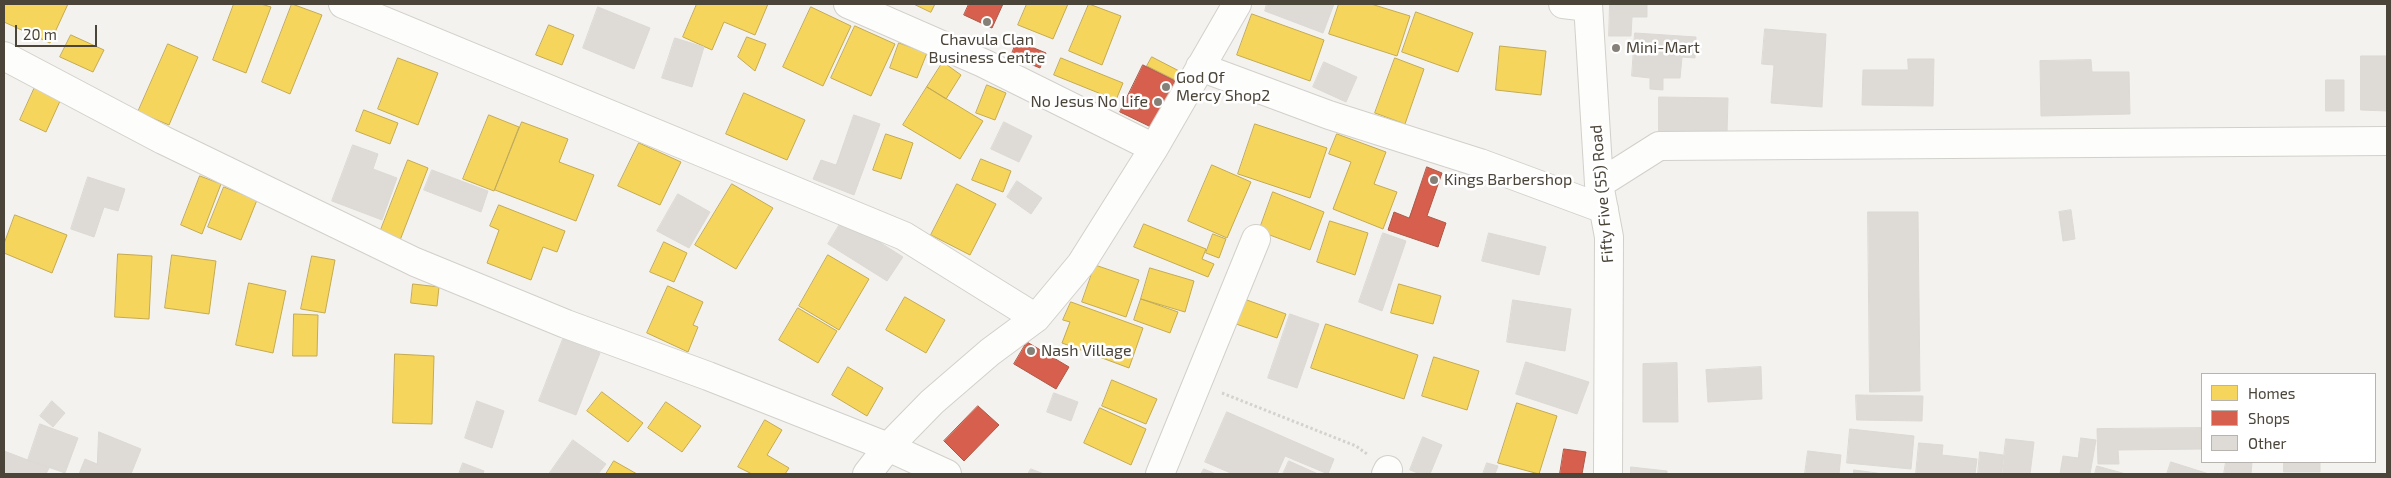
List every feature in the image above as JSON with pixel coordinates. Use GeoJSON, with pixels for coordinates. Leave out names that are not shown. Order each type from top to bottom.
{"type":"FeatureCollection","features":[{"type":"Feature","properties":{"kind":"street"},"geometry":{"type":"LineString","coordinates":[[343,4],[640,125],[775,184],[904,236],[1036,318]]}},
{"type":"Feature","properties":{"kind":"street"},"geometry":{"type":"LineString","coordinates":[[848,4],[983,62],[1154,148]]}},
{"type":"Feature","properties":{"kind":"street"},"geometry":{"type":"LineString","coordinates":[[866,474],[888,447],[932,402],[990,352],[1036,318],[1081,264],[1154,148],[1237,4]]}},
{"type":"Feature","properties":{"kind":"street","name":"Fifty Five (55) Road"},"geometry":{"type":"LineString","coordinates":[[1580,5],[1602,196],[1609,237],[1608,474]]}},
{"type":"Feature","properties":{"kind":"street"},"geometry":{"type":"LineString","coordinates":[[4,56],[163,140],[415,262],[566,324],[708,376],[888,447],[947,474]]}},
{"type":"Feature","properties":{"kind":"street"},"geometry":{"type":"LineString","coordinates":[[1200,67],[1329,115],[1480,163],[1602,196],[1659,146],[2387,141]]}},
{"type":"Feature","properties":{"kind":"street"},"geometry":{"type":"LineString","coordinates":[[1160,474],[1256,239]]}},
{"type":"Feature","properties":{"kind":"path"},"geometry":{"type":"LineString","coordinates":[[1198,383],[1356,446],[1387,472]]}},
{"type":"Feature","properties":{"kind":"building: Homes"},"geometry":{"type":"Polygon","coordinates":[[[4,4],[68,4],[50,43],[4,22],[4,4]]]}},
{"type":"Feature","properties":{"kind":"building: Homes"},"geometry":{"type":"Polygon","coordinates":[[[234,4],[261,4],[271,7],[246,73],[213,60],[234,4]]]}},
{"type":"Feature","properties":{"kind":"building: Homes"},"geometry":{"type":"Polygon","coordinates":[[[292,4],[322,15],[290,94],[262,82],[292,4]]]}},
{"type":"Feature","properties":{"kind":"building: Homes"},"geometry":{"type":"Polygon","coordinates":[[[697,4],[768,4],[755,35],[724,22],[712,50],[683,37],[697,4]]]}},
{"type":"Feature","properties":{"kind":"building: Homes"},"geometry":{"type":"Polygon","coordinates":[[[914,4],[935,4],[931,12],[914,4]]]}},
{"type":"Feature","properties":{"kind":"building: Homes"},"geometry":{"type":"Polygon","coordinates":[[[1027,4],[1068,4],[1053,39],[1018,25],[1027,4]]]}},
{"type":"Feature","properties":{"kind":"building: Homes"},"geometry":{"type":"Polygon","coordinates":[[[1089,4],[1121,16],[1102,65],[1069,51],[1089,4]]]}},
{"type":"Feature","properties":{"kind":"building: Homes"},"geometry":{"type":"Polygon","coordinates":[[[1339,4],[1371,4],[1410,16],[1397,56],[1329,34],[1339,4]]]}},
{"type":"Feature","properties":{"kind":"building: Homes"},"geometry":{"type":"Polygon","coordinates":[[[811,7],[851,26],[823,86],[783,67],[811,7]]]}},
{"type":"Feature","properties":{"kind":"building: Homes"},"geometry":{"type":"Polygon","coordinates":[[[1416,12],[1473,33],[1458,72],[1402,52],[1416,12]]]}},
{"type":"Feature","properties":{"kind":"building: Homes"},"geometry":{"type":"Polygon","coordinates":[[[1252,14],[1324,40],[1310,81],[1237,55],[1252,14]]]}},
{"type":"Feature","properties":{"kind":"building: Homes"},"geometry":{"type":"Polygon","coordinates":[[[549,25],[574,35],[562,65],[536,55],[549,25]]]}},
{"type":"Feature","properties":{"kind":"building: Homes"},"geometry":{"type":"Polygon","coordinates":[[[855,26],[895,44],[871,96],[831,78],[855,26]]]}},
{"type":"Feature","properties":{"kind":"building: Homes"},"geometry":{"type":"Polygon","coordinates":[[[71,35],[104,50],[93,72],[60,57],[71,35]]]}},
{"type":"Feature","properties":{"kind":"building: Homes"},"geometry":{"type":"Polygon","coordinates":[[[747,37],[766,44],[755,71],[738,57],[747,37]]]}},
{"type":"Feature","properties":{"kind":"building: Homes"},"geometry":{"type":"Polygon","coordinates":[[[899,43],[927,53],[917,78],[890,68],[899,43]]]}},
{"type":"Feature","properties":{"kind":"building: Homes"},"geometry":{"type":"Polygon","coordinates":[[[168,44],[198,57],[169,125],[138,112],[168,44]]]}},
{"type":"Feature","properties":{"kind":"building: Homes"},"geometry":{"type":"Polygon","coordinates":[[[1500,46],[1546,51],[1541,95],[1496,90],[1500,46]]]}},
{"type":"Feature","properties":{"kind":"building: Homes"},"geometry":{"type":"Polygon","coordinates":[[[1152,57],[1183,73],[1179,82],[1147,66],[1152,57]]]}},
{"type":"Feature","properties":{"kind":"building: Homes"},"geometry":{"type":"Polygon","coordinates":[[[398,58],[438,73],[418,125],[378,109],[398,58]]]}},
{"type":"Feature","properties":{"kind":"building: Homes"},"geometry":{"type":"Polygon","coordinates":[[[1061,58],[1123,83],[1116,100],[1054,75],[1061,58]]]}},
{"type":"Feature","properties":{"kind":"building: Homes"},"geometry":{"type":"Polygon","coordinates":[[[1395,58],[1424,69],[1405,124],[1375,113],[1395,58]]]}},
{"type":"Feature","properties":{"kind":"building: Homes"},"geometry":{"type":"Polygon","coordinates":[[[943,62],[961,75],[946,99],[927,87],[943,62]]]}},
{"type":"Feature","properties":{"kind":"building: Homes"},"geometry":{"type":"Polygon","coordinates":[[[987,85],[1006,93],[995,120],[976,113],[987,85]]]}},
{"type":"Feature","properties":{"kind":"building: Homes"},"geometry":{"type":"Polygon","coordinates":[[[35,87],[61,99],[46,132],[20,120],[35,87]]]}},
{"type":"Feature","properties":{"kind":"building: Homes"},"geometry":{"type":"Polygon","coordinates":[[[927,87],[983,121],[960,159],[903,125],[927,87]]]}},
{"type":"Feature","properties":{"kind":"building: Homes"},"geometry":{"type":"Polygon","coordinates":[[[744,93],[805,120],[787,160],[726,134],[744,93]]]}},
{"type":"Feature","properties":{"kind":"building: Homes"},"geometry":{"type":"Polygon","coordinates":[[[364,110],[398,123],[390,144],[356,131],[364,110]]]}},
{"type":"Feature","properties":{"kind":"building: Homes"},"geometry":{"type":"Polygon","coordinates":[[[489,115],[519,127],[494,191],[463,179],[489,115]]]}},
{"type":"Feature","properties":{"kind":"building: Homes"},"geometry":{"type":"Polygon","coordinates":[[[522,122],[568,139],[559,162],[594,175],[576,221],[495,190],[522,122]]]}},
{"type":"Feature","properties":{"kind":"building: Homes"},"geometry":{"type":"Polygon","coordinates":[[[1255,124],[1327,148],[1310,198],[1238,174],[1255,124]]]}},
{"type":"Feature","properties":{"kind":"building: Homes"},"geometry":{"type":"Polygon","coordinates":[[[886,134],[913,143],[901,179],[873,170],[886,134]]]}},
{"type":"Feature","properties":{"kind":"building: Homes"},"geometry":{"type":"Polygon","coordinates":[[[1337,134],[1386,152],[1374,184],[1397,192],[1383,229],[1333,209],[1351,162],[1329,154],[1337,134]]]}},
{"type":"Feature","properties":{"kind":"building: Homes"},"geometry":{"type":"Polygon","coordinates":[[[639,143],[681,162],[660,205],[618,186],[639,143]]]}},
{"type":"Feature","properties":{"kind":"building: Homes"},"geometry":{"type":"Polygon","coordinates":[[[981,159],[1011,171],[1003,192],[972,180],[981,159]]]}},
{"type":"Feature","properties":{"kind":"building: Homes"},"geometry":{"type":"Polygon","coordinates":[[[408,160],[428,168],[397,248],[377,240],[408,160]]]}},
{"type":"Feature","properties":{"kind":"building: Homes"},"geometry":{"type":"Polygon","coordinates":[[[1212,165],[1251,182],[1227,238],[1188,221],[1212,165]]]}},
{"type":"Feature","properties":{"kind":"building: Homes"},"geometry":{"type":"Polygon","coordinates":[[[200,176],[221,184],[202,234],[181,225],[200,176]]]}},
{"type":"Feature","properties":{"kind":"building: Homes"},"geometry":{"type":"Polygon","coordinates":[[[732,184],[773,208],[736,269],[695,245],[732,184]]]}},
{"type":"Feature","properties":{"kind":"building: Homes"},"geometry":{"type":"Polygon","coordinates":[[[957,184],[996,204],[970,255],[931,235],[957,184]]]}},
{"type":"Feature","properties":{"kind":"building: Homes"},"geometry":{"type":"Polygon","coordinates":[[[224,187],[257,200],[241,240],[208,227],[224,187]]]}},
{"type":"Feature","properties":{"kind":"building: Homes"},"geometry":{"type":"Polygon","coordinates":[[[1273,192],[1324,212],[1310,250],[1259,231],[1273,192]]]}},
{"type":"Feature","properties":{"kind":"building: Homes"},"geometry":{"type":"Polygon","coordinates":[[[499,205],[565,231],[557,252],[543,247],[531,280],[487,263],[499,230],[490,226],[499,205]]]}},
{"type":"Feature","properties":{"kind":"building: Homes"},"geometry":{"type":"Polygon","coordinates":[[[15,215],[67,235],[52,273],[4,253],[4,244],[15,215]]]}},
{"type":"Feature","properties":{"kind":"building: Homes"},"geometry":{"type":"Polygon","coordinates":[[[1330,221],[1368,233],[1355,275],[1317,262],[1330,221]]]}},
{"type":"Feature","properties":{"kind":"building: Homes"},"geometry":{"type":"Polygon","coordinates":[[[1144,224],[1206,249],[1202,259],[1214,264],[1208,277],[1134,247],[1144,224]]]}},
{"type":"Feature","properties":{"kind":"building: Homes"},"geometry":{"type":"Polygon","coordinates":[[[1213,234],[1226,239],[1219,258],[1206,253],[1213,234]]]}},
{"type":"Feature","properties":{"kind":"building: Homes"},"geometry":{"type":"Polygon","coordinates":[[[664,242],[687,253],[674,282],[650,272],[664,242]]]}},
{"type":"Feature","properties":{"kind":"building: Homes"},"geometry":{"type":"Polygon","coordinates":[[[118,254],[152,256],[149,319],[115,317],[118,254]]]}},
{"type":"Feature","properties":{"kind":"building: Homes"},"geometry":{"type":"Polygon","coordinates":[[[172,255],[216,261],[209,314],[165,308],[172,255]]]}},
{"type":"Feature","properties":{"kind":"building: Homes"},"geometry":{"type":"Polygon","coordinates":[[[828,255],[869,279],[839,330],[799,306],[828,255]]]}},
{"type":"Feature","properties":{"kind":"building: Homes"},"geometry":{"type":"Polygon","coordinates":[[[312,256],[335,260],[325,313],[301,309],[312,256]]]}},
{"type":"Feature","properties":{"kind":"building: Homes"},"geometry":{"type":"Polygon","coordinates":[[[1095,265],[1139,280],[1126,317],[1082,302],[1095,265]]]}},
{"type":"Feature","properties":{"kind":"building: Homes"},"geometry":{"type":"Polygon","coordinates":[[[1150,268],[1194,281],[1185,312],[1141,299],[1150,268]]]}},
{"type":"Feature","properties":{"kind":"building: Homes"},"geometry":{"type":"Polygon","coordinates":[[[249,283],[286,291],[273,353],[236,345],[249,283]]]}},
{"type":"Feature","properties":{"kind":"building: Homes"},"geometry":{"type":"Polygon","coordinates":[[[413,284],[439,287],[437,306],[411,303],[413,284]]]}},
{"type":"Feature","properties":{"kind":"building: Homes"},"geometry":{"type":"Polygon","coordinates":[[[1399,284],[1441,296],[1433,324],[1391,313],[1399,284]]]}},
{"type":"Feature","properties":{"kind":"building: Homes"},"geometry":{"type":"Polygon","coordinates":[[[668,286],[703,302],[693,325],[698,327],[688,352],[647,333],[668,286]]]}},
{"type":"Feature","properties":{"kind":"building: Homes"},"geometry":{"type":"Polygon","coordinates":[[[905,297],[945,320],[926,353],[886,330],[905,297]]]}},
{"type":"Feature","properties":{"kind":"building: Homes"},"geometry":{"type":"Polygon","coordinates":[[[1141,299],[1178,312],[1170,333],[1134,320],[1141,299]]]}},
{"type":"Feature","properties":{"kind":"building: Homes"},"geometry":{"type":"Polygon","coordinates":[[[1244,299],[1286,314],[1277,338],[1236,324],[1244,299]]]}},
{"type":"Feature","properties":{"kind":"building: Homes"},"geometry":{"type":"Polygon","coordinates":[[[1071,302],[1143,328],[1129,368],[1062,343],[1070,322],[1063,320],[1071,302]]]}},
{"type":"Feature","properties":{"kind":"building: Homes"},"geometry":{"type":"Polygon","coordinates":[[[798,308],[837,331],[818,363],[779,340],[798,308]]]}},
{"type":"Feature","properties":{"kind":"building: Homes"},"geometry":{"type":"Polygon","coordinates":[[[294,314],[318,315],[317,356],[293,356],[294,314]]]}},
{"type":"Feature","properties":{"kind":"building: Homes"},"geometry":{"type":"Polygon","coordinates":[[[1326,324],[1418,355],[1404,399],[1311,368],[1326,324]]]}},
{"type":"Feature","properties":{"kind":"building: Homes"},"geometry":{"type":"Polygon","coordinates":[[[395,354],[434,356],[432,424],[393,423],[395,354]]]}},
{"type":"Feature","properties":{"kind":"building: Homes"},"geometry":{"type":"Polygon","coordinates":[[[1434,357],[1479,371],[1467,410],[1422,396],[1434,357]]]}},
{"type":"Feature","properties":{"kind":"building: Homes"},"geometry":{"type":"Polygon","coordinates":[[[848,367],[883,388],[867,416],[832,395],[848,367]]]}},
{"type":"Feature","properties":{"kind":"building: Homes"},"geometry":{"type":"Polygon","coordinates":[[[1112,380],[1157,399],[1146,424],[1102,406],[1112,380]]]}},
{"type":"Feature","properties":{"kind":"building: Homes"},"geometry":{"type":"Polygon","coordinates":[[[602,392],[643,423],[628,442],[587,411],[602,392]]]}},
{"type":"Feature","properties":{"kind":"building: Homes"},"geometry":{"type":"Polygon","coordinates":[[[666,402],[701,426],[682,452],[648,428],[666,402]]]}},
{"type":"Feature","properties":{"kind":"building: Homes"},"geometry":{"type":"Polygon","coordinates":[[[1517,403],[1557,416],[1539,474],[1498,463],[1517,403]]]}},
{"type":"Feature","properties":{"kind":"building: Homes"},"geometry":{"type":"Polygon","coordinates":[[[1100,408],[1146,429],[1131,465],[1084,443],[1100,408]]]}},
{"type":"Feature","properties":{"kind":"building: Homes"},"geometry":{"type":"Polygon","coordinates":[[[765,420],[782,430],[767,455],[789,468],[785,474],[752,474],[738,467],[765,420]]]}},
{"type":"Feature","properties":{"kind":"building: Homes"},"geometry":{"type":"Polygon","coordinates":[[[614,461],[637,474],[606,474],[614,461]]]}},
{"type":"Feature","properties":{"kind":"building: Shops","name":"Chavula Clan Business Centre"},"geometry":{"type":"Polygon","coordinates":[[[969,4],[1003,4],[992,28],[964,15],[969,4]]]}},
{"type":"Feature","properties":{"kind":"building: Shops"},"geometry":{"type":"Polygon","coordinates":[[[1017,41],[1046,53],[1040,68],[1011,56],[1017,41]]]}},
{"type":"Feature","properties":{"kind":"building: Shops"},"geometry":{"type":"Polygon","coordinates":[[[1143,65],[1175,81],[1151,127],[1120,112],[1143,65]]]}},
{"type":"Feature","properties":{"kind":"building: Shops"},"geometry":{"type":"Polygon","coordinates":[[[1427,167],[1442,173],[1427,216],[1446,223],[1438,247],[1388,230],[1394,212],[1409,218],[1427,167]]]}},
{"type":"Feature","properties":{"kind":"building: Shops"},"geometry":{"type":"Polygon","coordinates":[[[1027,342],[1069,367],[1056,389],[1014,364],[1027,342]]]}},
{"type":"Feature","properties":{"kind":"building: Shops"},"geometry":{"type":"Polygon","coordinates":[[[978,406],[999,425],[964,461],[944,441],[978,406]]]}},
{"type":"Feature","properties":{"kind":"building: Shops"},"geometry":{"type":"Polygon","coordinates":[[[1564,449],[1586,452],[1582,474],[1560,474],[1564,449]]]}},
{"type":"Feature","properties":{"kind":"building: Other"},"geometry":{"type":"Polygon","coordinates":[[[1267,4],[1334,4],[1323,33],[1265,11],[1267,4]]]}},
{"type":"Feature","properties":{"kind":"building: Other"},"geometry":{"type":"Polygon","coordinates":[[[1610,4],[1647,4],[1647,17],[1632,17],[1631,36],[1609,36],[1610,4]]]}},
{"type":"Feature","properties":{"kind":"building: Other"},"geometry":{"type":"Polygon","coordinates":[[[598,7],[650,28],[634,69],[583,48],[598,7]]]}},
{"type":"Feature","properties":{"kind":"building: Other"},"geometry":{"type":"Polygon","coordinates":[[[1765,29],[1826,34],[1822,107],[1771,103],[1774,65],[1762,64],[1765,29]]]}},
{"type":"Feature","properties":{"kind":"building: Other"},"geometry":{"type":"Polygon","coordinates":[[[1635,33],[1696,37],[1695,58],[1682,57],[1680,78],[1663,78],[1663,90],[1650,89],[1650,78],[1632,76],[1635,33]]]}},
{"type":"Feature","properties":{"kind":"building: Other"},"geometry":{"type":"Polygon","coordinates":[[[675,38],[704,47],[692,87],[662,78],[675,38]]]}},
{"type":"Feature","properties":{"kind":"building: Other"},"geometry":{"type":"Polygon","coordinates":[[[2361,56],[2387,56],[2387,111],[2361,110],[2361,56]]]}},
{"type":"Feature","properties":{"kind":"building: Other"},"geometry":{"type":"Polygon","coordinates":[[[1908,59],[1934,59],[1933,106],[1862,105],[1863,70],[1908,70],[1908,59]]]}},
{"type":"Feature","properties":{"kind":"building: Other"},"geometry":{"type":"Polygon","coordinates":[[[2091,60],[2092,72],[2129,72],[2130,114],[2041,116],[2040,61],[2091,60]]]}},
{"type":"Feature","properties":{"kind":"building: Other"},"geometry":{"type":"Polygon","coordinates":[[[1324,62],[1357,77],[1346,102],[1313,87],[1324,62]]]}},
{"type":"Feature","properties":{"kind":"building: Other"},"geometry":{"type":"Polygon","coordinates":[[[2326,80],[2344,80],[2344,111],[2326,111],[2326,80]]]}},
{"type":"Feature","properties":{"kind":"building: Other"},"geometry":{"type":"Polygon","coordinates":[[[1659,97],[1728,98],[1727,133],[1659,132],[1659,97]]]}},
{"type":"Feature","properties":{"kind":"building: Other"},"geometry":{"type":"Polygon","coordinates":[[[854,115],[880,124],[854,195],[813,179],[821,160],[836,165],[854,115]]]}},
{"type":"Feature","properties":{"kind":"building: Other"},"geometry":{"type":"Polygon","coordinates":[[[1004,122],[1032,136],[1019,162],[991,149],[1004,122]]]}},
{"type":"Feature","properties":{"kind":"building: Other"},"geometry":{"type":"Polygon","coordinates":[[[353,145],[378,154],[373,169],[397,178],[382,220],[332,201],[353,145]]]}},
{"type":"Feature","properties":{"kind":"building: Other"},"geometry":{"type":"Polygon","coordinates":[[[432,170],[488,191],[481,212],[424,190],[432,170]]]}},
{"type":"Feature","properties":{"kind":"building: Other"},"geometry":{"type":"Polygon","coordinates":[[[88,177],[125,189],[118,211],[104,207],[94,237],[71,229],[88,177]]]}},
{"type":"Feature","properties":{"kind":"building: Other"},"geometry":{"type":"Polygon","coordinates":[[[1017,181],[1042,198],[1031,214],[1007,197],[1017,181]]]}},
{"type":"Feature","properties":{"kind":"building: Other"},"geometry":{"type":"Polygon","coordinates":[[[678,194],[710,212],[689,248],[657,231],[678,194]]]}},
{"type":"Feature","properties":{"kind":"building: Other"},"geometry":{"type":"Polygon","coordinates":[[[2071,210],[2075,239],[2063,241],[2059,212],[2071,210]]]}},
{"type":"Feature","properties":{"kind":"building: Other"},"geometry":{"type":"Polygon","coordinates":[[[1868,212],[1918,212],[1920,391],[1870,392],[1868,212]]]}},
{"type":"Feature","properties":{"kind":"building: Other"},"geometry":{"type":"Polygon","coordinates":[[[843,219],[903,257],[887,281],[828,244],[843,219]]]}},
{"type":"Feature","properties":{"kind":"building: Other"},"geometry":{"type":"Polygon","coordinates":[[[1383,233],[1406,241],[1382,311],[1359,302],[1383,233]]]}},
{"type":"Feature","properties":{"kind":"building: Other"},"geometry":{"type":"Polygon","coordinates":[[[1489,233],[1546,247],[1539,275],[1482,261],[1489,233]]]}},
{"type":"Feature","properties":{"kind":"building: Other"},"geometry":{"type":"Polygon","coordinates":[[[1513,300],[1571,309],[1565,351],[1507,342],[1513,300]]]}},
{"type":"Feature","properties":{"kind":"building: Other"},"geometry":{"type":"Polygon","coordinates":[[[1290,314],[1319,324],[1297,388],[1268,378],[1290,314]]]}},
{"type":"Feature","properties":{"kind":"building: Other"},"geometry":{"type":"Polygon","coordinates":[[[563,339],[600,353],[576,415],[539,401],[563,339]]]}},
{"type":"Feature","properties":{"kind":"building: Other"},"geometry":{"type":"Polygon","coordinates":[[[1526,362],[1589,382],[1577,414],[1516,394],[1526,362]]]}},
{"type":"Feature","properties":{"kind":"building: Other"},"geometry":{"type":"Polygon","coordinates":[[[1677,363],[1678,422],[1643,422],[1643,364],[1677,363]]]}},
{"type":"Feature","properties":{"kind":"building: Other"},"geometry":{"type":"Polygon","coordinates":[[[1761,367],[1762,399],[1708,402],[1706,370],[1761,367]]]}},
{"type":"Feature","properties":{"kind":"building: Other"},"geometry":{"type":"Polygon","coordinates":[[[1054,393],[1078,402],[1071,421],[1047,412],[1054,393]]]}},
{"type":"Feature","properties":{"kind":"building: Other"},"geometry":{"type":"Polygon","coordinates":[[[1856,395],[1923,396],[1922,421],[1857,420],[1856,395]]]}},
{"type":"Feature","properties":{"kind":"building: Other"},"geometry":{"type":"Polygon","coordinates":[[[52,401],[65,413],[53,427],[40,416],[52,401]]]}},
{"type":"Feature","properties":{"kind":"building: Other"},"geometry":{"type":"Polygon","coordinates":[[[477,401],[504,411],[492,448],[465,438],[477,401]]]}},
{"type":"Feature","properties":{"kind":"building: Other"},"geometry":{"type":"Polygon","coordinates":[[[1227,412],[1334,459],[1328,474],[1285,456],[1277,474],[1233,474],[1205,462],[1227,412]]]}},
{"type":"Feature","properties":{"kind":"building: Other"},"geometry":{"type":"Polygon","coordinates":[[[40,424],[78,438],[65,473],[28,460],[40,424]]]}},
{"type":"Feature","properties":{"kind":"building: Other"},"geometry":{"type":"Polygon","coordinates":[[[2201,428],[2201,449],[2118,450],[2119,464],[2098,464],[2097,429],[2201,428]]]}},
{"type":"Feature","properties":{"kind":"building: Other"},"geometry":{"type":"Polygon","coordinates":[[[1850,429],[1914,436],[1911,469],[1847,463],[1850,429]]]}},
{"type":"Feature","properties":{"kind":"building: Other"},"geometry":{"type":"Polygon","coordinates":[[[99,432],[141,449],[131,474],[79,474],[85,459],[97,464],[99,432]]]}},
{"type":"Feature","properties":{"kind":"building: Other"},"geometry":{"type":"Polygon","coordinates":[[[1423,437],[1442,445],[1430,474],[1420,474],[1410,470],[1423,437]]]}},
{"type":"Feature","properties":{"kind":"building: Other"},"geometry":{"type":"Polygon","coordinates":[[[2081,438],[2096,440],[2090,474],[2060,474],[2063,456],[2078,458],[2081,438]]]}},
{"type":"Feature","properties":{"kind":"building: Other"},"geometry":{"type":"Polygon","coordinates":[[[2006,439],[2034,442],[2030,474],[2002,474],[2006,439]]]}},
{"type":"Feature","properties":{"kind":"building: Other"},"geometry":{"type":"Polygon","coordinates":[[[573,440],[606,464],[598,474],[549,474],[573,440]]]}},
{"type":"Feature","properties":{"kind":"building: Other"},"geometry":{"type":"Polygon","coordinates":[[[1919,443],[1943,445],[1942,455],[1977,459],[1975,474],[1916,474],[1919,443]]]}},
{"type":"Feature","properties":{"kind":"building: Other"},"geometry":{"type":"Polygon","coordinates":[[[4,451],[49,468],[46,474],[4,474],[4,451]]]}},
{"type":"Feature","properties":{"kind":"building: Other"},"geometry":{"type":"Polygon","coordinates":[[[1808,451],[1841,455],[1839,474],[1805,474],[1808,451]]]}},
{"type":"Feature","properties":{"kind":"building: Other"},"geometry":{"type":"Polygon","coordinates":[[[1980,452],[2003,455],[2001,474],[1978,474],[1980,452]]]}},
{"type":"Feature","properties":{"kind":"building: Other"},"geometry":{"type":"Polygon","coordinates":[[[1289,461],[1318,474],[1283,474],[1289,461]]]}},
{"type":"Feature","properties":{"kind":"building: Other"},"geometry":{"type":"Polygon","coordinates":[[[2171,462],[2209,474],[2167,474],[2171,462]]]}},
{"type":"Feature","properties":{"kind":"building: Other"},"geometry":{"type":"Polygon","coordinates":[[[463,463],[484,471],[483,474],[459,474],[463,463]]]}},
{"type":"Feature","properties":{"kind":"building: Other"},"geometry":{"type":"Polygon","coordinates":[[[1487,463],[1498,466],[1495,474],[1483,474],[1487,463]]]}},
{"type":"Feature","properties":{"kind":"building: Other"},"geometry":{"type":"Polygon","coordinates":[[[2226,463],[2252,463],[2251,474],[2224,474],[2226,463]]]}},
{"type":"Feature","properties":{"kind":"building: Other"},"geometry":{"type":"Polygon","coordinates":[[[2284,463],[2320,463],[2320,472],[2284,472],[2284,463]]]}},
{"type":"Feature","properties":{"kind":"building: Other"},"geometry":{"type":"Polygon","coordinates":[[[2097,466],[2126,474],[2095,474],[2097,466]]]}},
{"type":"Feature","properties":{"kind":"building: Other"},"geometry":{"type":"Polygon","coordinates":[[[1631,467],[1667,471],[1667,474],[1631,474],[1631,467]]]}},
{"type":"Feature","properties":{"kind":"building: Other"},"geometry":{"type":"Polygon","coordinates":[[[1031,469],[1044,474],[1028,474],[1031,469]]]}},
{"type":"Feature","properties":{"kind":"building: Other"},"geometry":{"type":"Polygon","coordinates":[[[1204,469],[1216,474],[1201,474],[1204,469]]]}},
{"type":"Feature","properties":{"kind":"building: Other"},"geometry":{"type":"Polygon","coordinates":[[[1854,470],[1884,474],[1854,474],[1854,470]]]}},
{"type":"Feature","properties":{"kind":"place","name":"Chavula Clan Business Centre"},"geometry":{"type":"Point","coordinates":[987,22]}},
{"type":"Feature","properties":{"kind":"place","name":"Mini-Mart"},"geometry":{"type":"Point","coordinates":[1616,48]}},
{"type":"Feature","properties":{"kind":"place","name":"God Of Mercy Shop2"},"geometry":{"type":"Point","coordinates":[1166,87]}},
{"type":"Feature","properties":{"kind":"place","name":"No Jesus No Life"},"geometry":{"type":"Point","coordinates":[1158,102]}},
{"type":"Feature","properties":{"kind":"place","name":"Kings Barbershop"},"geometry":{"type":"Point","coordinates":[1434,180]}},
{"type":"Feature","properties":{"kind":"place","name":"Nash Village"},"geometry":{"type":"Point","coordinates":[1031,351]}}]}
